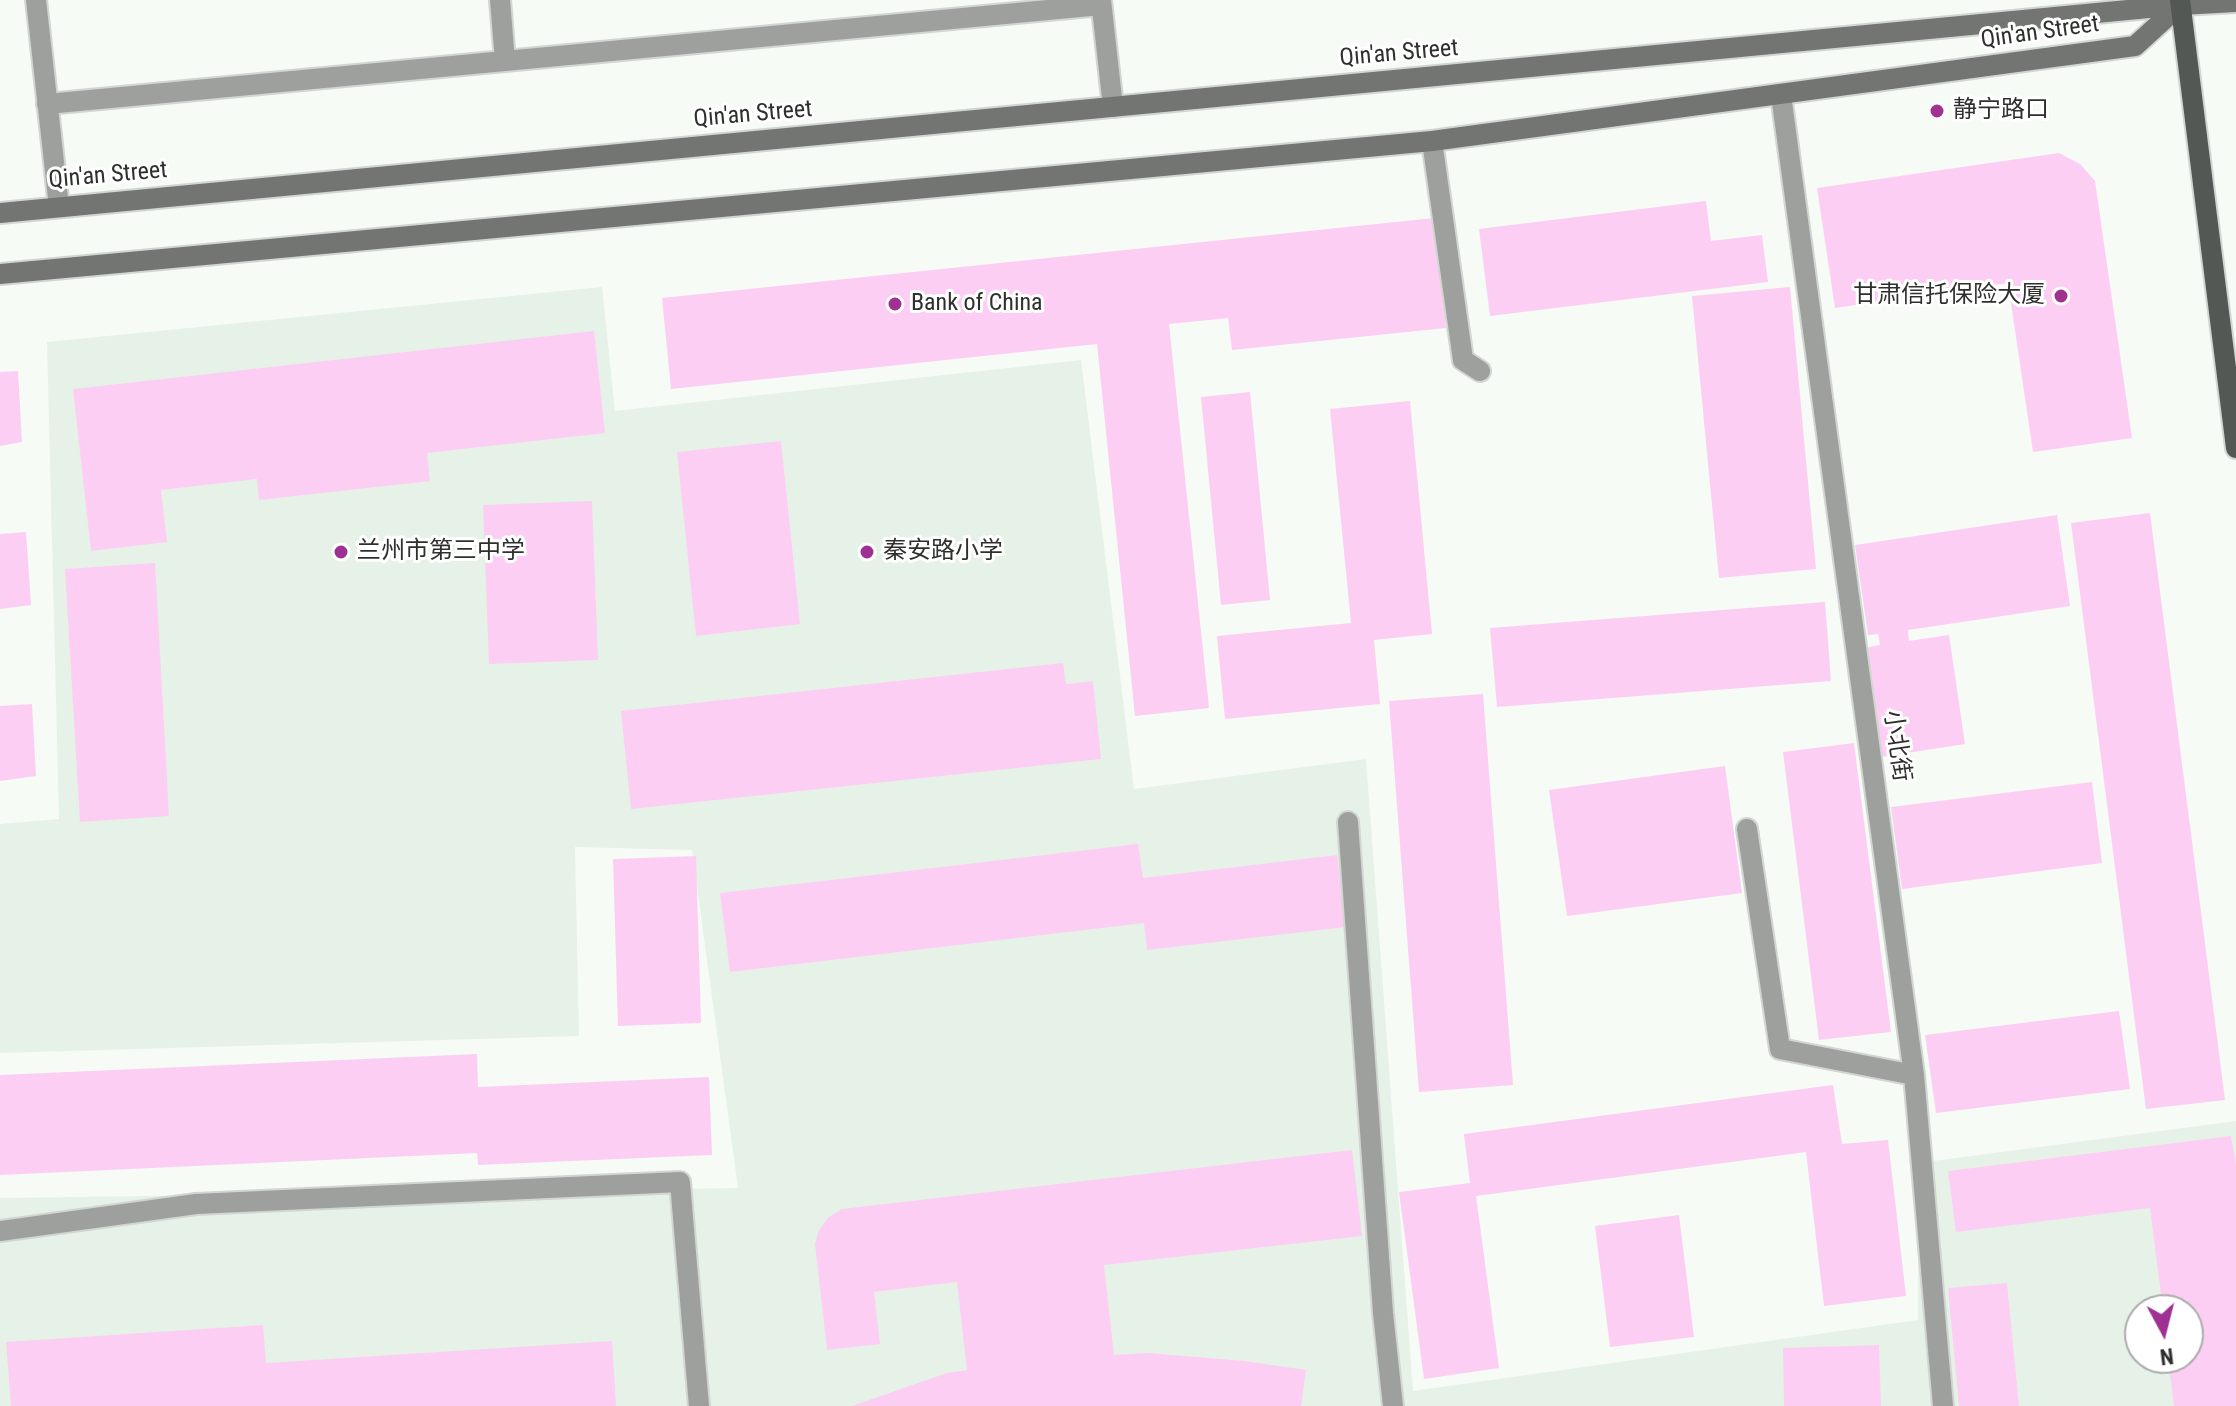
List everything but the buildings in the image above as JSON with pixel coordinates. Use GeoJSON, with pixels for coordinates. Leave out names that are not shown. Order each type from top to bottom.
{"type":"FeatureCollection","features":[{"type":"Feature","properties":{"kind":"main road"},"geometry":{"type":"LineString","coordinates":[[2236,2],[2180,3],[2236,448]]}},
{"type":"Feature","properties":{"kind":"main road","name":"Qin'an Street"},"geometry":{"type":"LineString","coordinates":[[0,274],[1432,141],[2135,46],[2180,3]]}},
{"type":"Feature","properties":{"kind":"main road","name":"Qin'an Street"},"geometry":{"type":"LineString","coordinates":[[0,213],[2180,3]]}},
{"type":"Feature","properties":{"kind":"street"},"geometry":{"type":"LineString","coordinates":[[36,0],[59,207]]}},
{"type":"Feature","properties":{"kind":"street"},"geometry":{"type":"LineString","coordinates":[[500,0],[505,61]]}},
{"type":"Feature","properties":{"kind":"street"},"geometry":{"type":"LineString","coordinates":[[47,104],[1101,2],[1113,107]]}},
{"type":"Feature","properties":{"kind":"street","name":"小北街"},"geometry":{"type":"LineString","coordinates":[[1781,95],[1914,1075],[1943,1406]]}},
{"type":"Feature","properties":{"kind":"street"},"geometry":{"type":"LineString","coordinates":[[1432,141],[1463,360],[1480,371]]}},
{"type":"Feature","properties":{"kind":"street"},"geometry":{"type":"LineString","coordinates":[[1348,822],[1383,1313],[1393,1406]]}},
{"type":"Feature","properties":{"kind":"street"},"geometry":{"type":"LineString","coordinates":[[1747,829],[1780,1049],[1914,1075]]}},
{"type":"Feature","properties":{"kind":"street"},"geometry":{"type":"LineString","coordinates":[[0,1231],[196,1204],[680,1182],[699,1406]]}},
{"type":"Feature","properties":{"kind":"shaded area"},"geometry":{"type":"Polygon","coordinates":[[[602,287],[615,411],[1081,360],[1134,789],[1366,759],[1413,1391],[1918,1320],[1918,1163],[2236,1121],[2236,1406],[0,1406],[0,1198],[738,1188],[692,850],[575,847],[579,1036],[0,1053],[0,824],[59,819],[47,342],[602,287]]]}},
{"type":"Feature","properties":{"kind":"place","name":"静宁路口"},"geometry":{"type":"Point","coordinates":[1937,111]}},
{"type":"Feature","properties":{"kind":"place","name":"甘肃信托保险大厦"},"geometry":{"type":"Point","coordinates":[2061,296]}},
{"type":"Feature","properties":{"kind":"place","name":"Bank of China"},"geometry":{"type":"Point","coordinates":[895,304]}},
{"type":"Feature","properties":{"kind":"place","name":"兰州市第三中学"},"geometry":{"type":"Point","coordinates":[341,552]}},
{"type":"Feature","properties":{"kind":"place","name":"秦安路小学"},"geometry":{"type":"Point","coordinates":[867,552]}}]}
